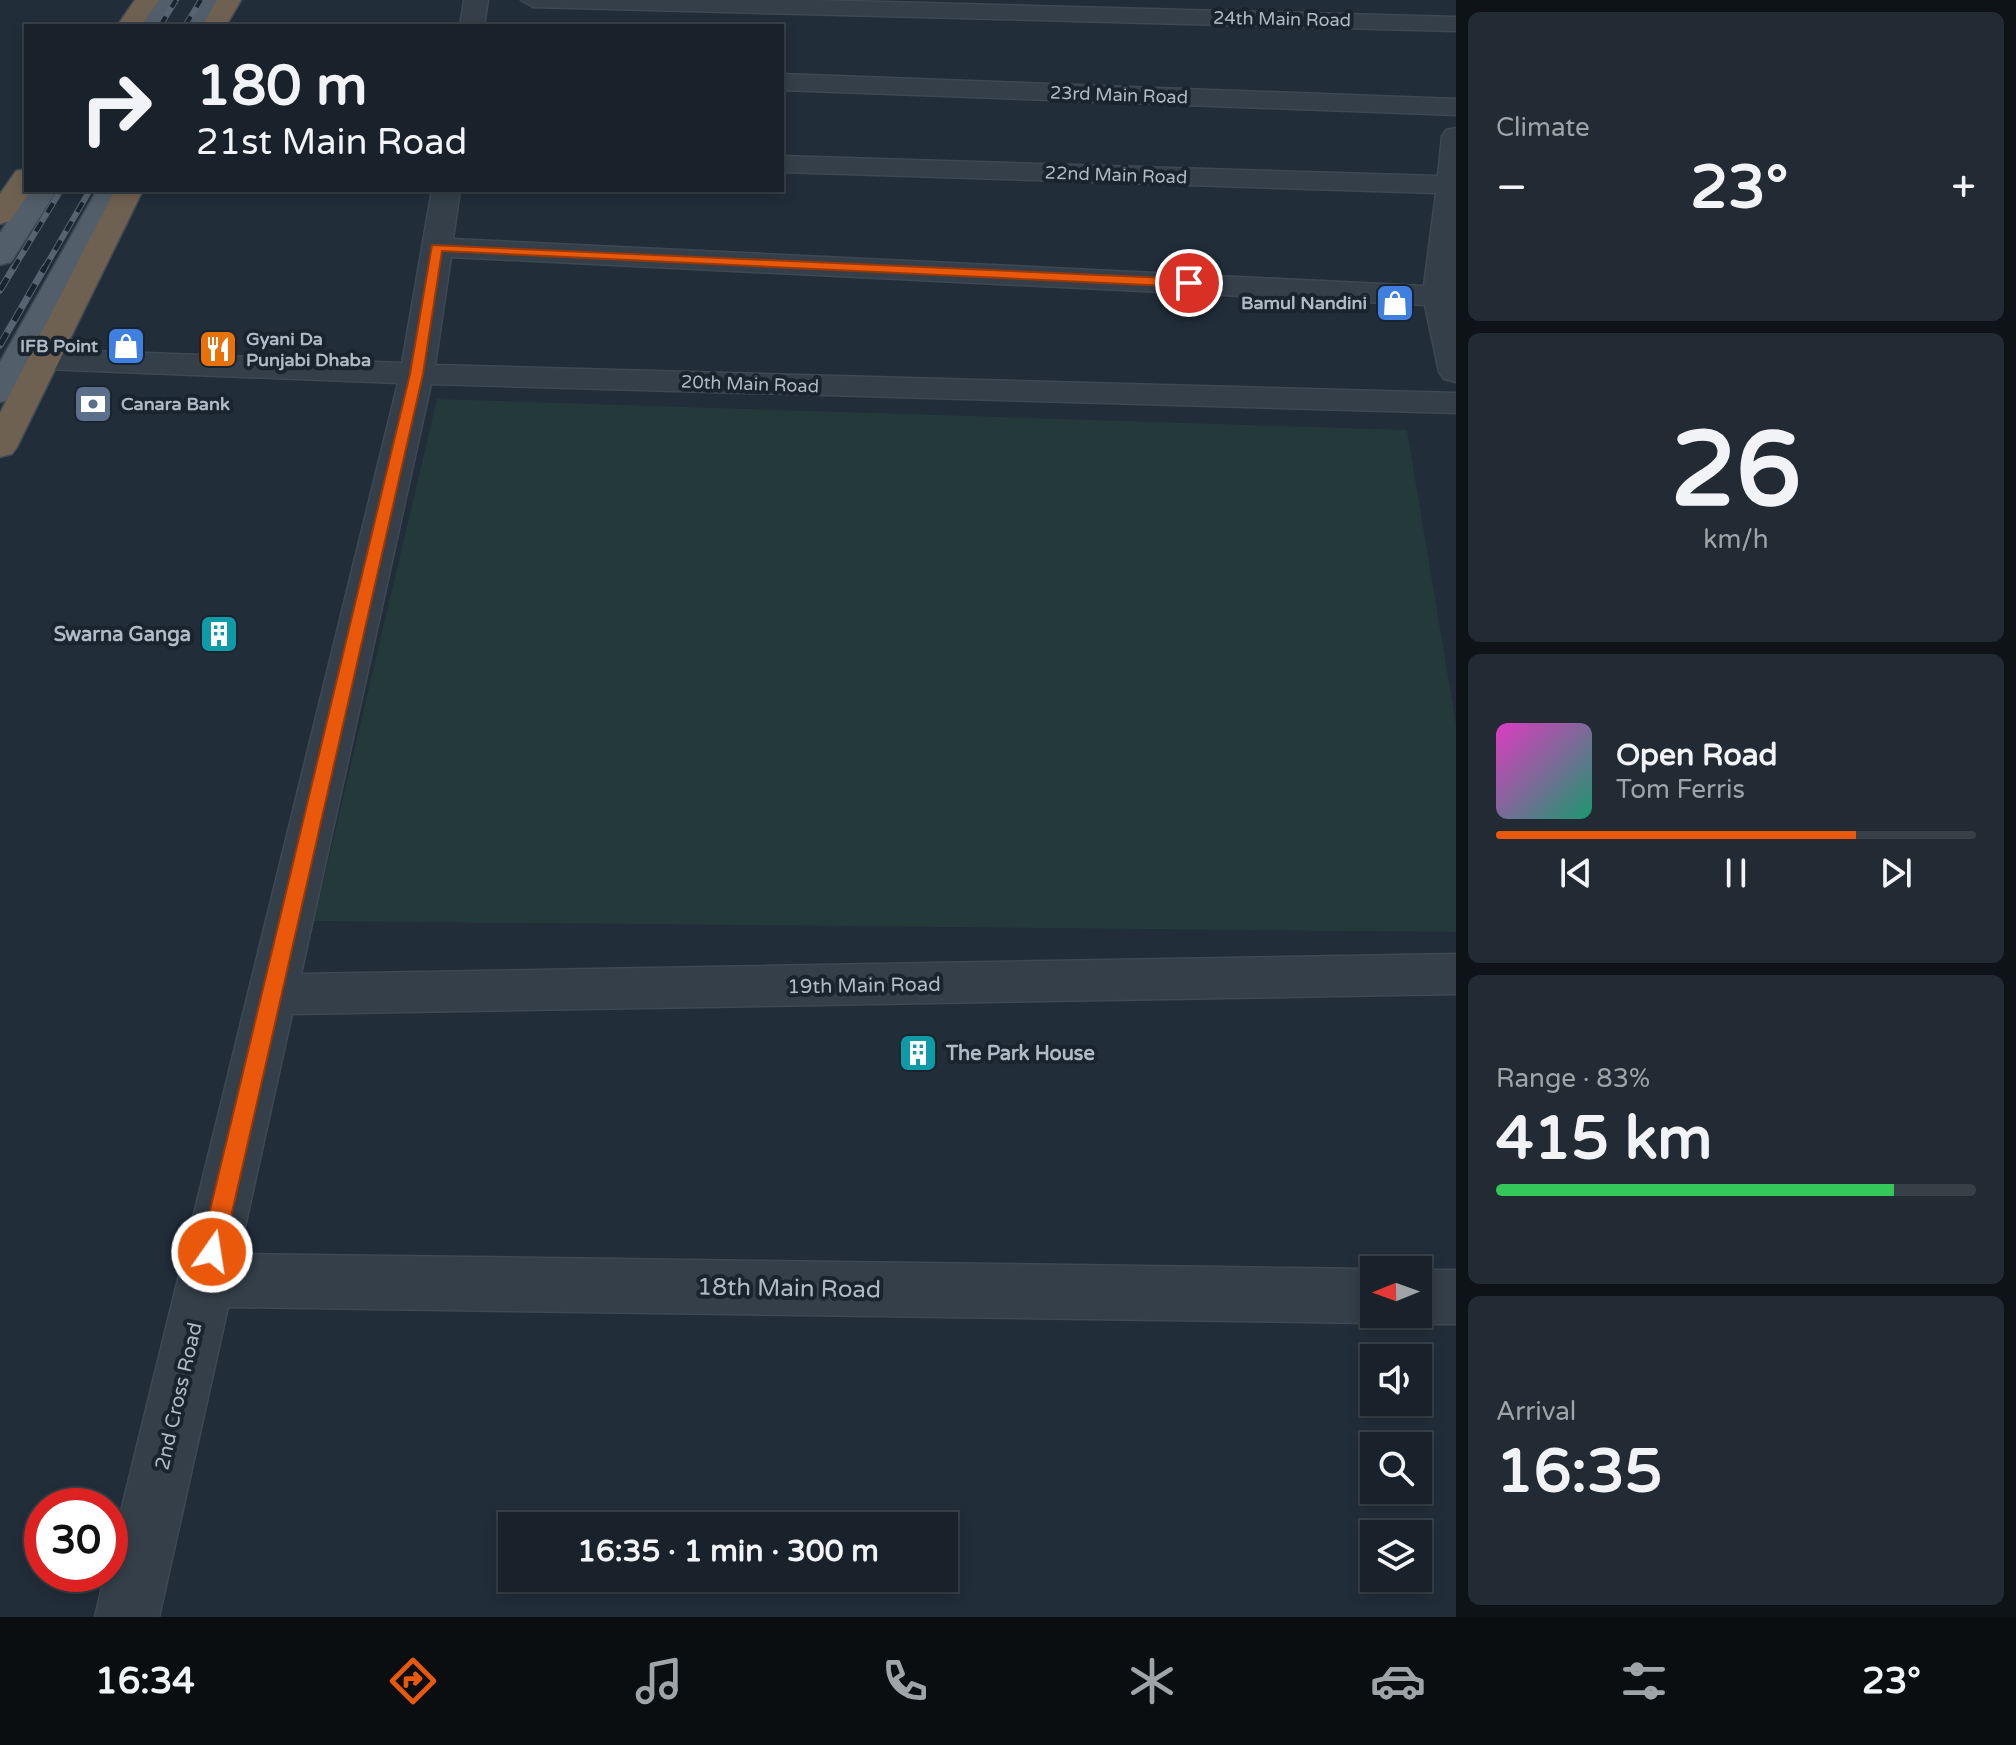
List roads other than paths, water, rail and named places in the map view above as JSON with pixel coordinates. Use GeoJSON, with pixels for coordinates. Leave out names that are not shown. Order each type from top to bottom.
{"type":"FeatureCollection","features":[{"type":"Feature","properties":{"kind":"highway"},"geometry":{"type":"LineString","coordinates":[[130,24],[147,0]]}},
{"type":"Feature","properties":{"kind":"highway"},"geometry":{"type":"LineString","coordinates":[[215,24],[229,0]]}},
{"type":"Feature","properties":{"kind":"highway"},"geometry":{"type":"LineString","coordinates":[[0,215],[24,180]]}},
{"type":"Feature","properties":{"kind":"highway"},"geometry":{"type":"LineString","coordinates":[[0,447],[128,192]]}},
{"type":"Feature","properties":{"kind":"main road"},"geometry":{"type":"LineString","coordinates":[[149,24],[165,0]]}},
{"type":"Feature","properties":{"kind":"main road"},"geometry":{"type":"LineString","coordinates":[[202,24],[215,0]]}},
{"type":"Feature","properties":{"kind":"main road"},"geometry":{"type":"LineString","coordinates":[[0,256],[42,192]]}},
{"type":"Feature","properties":{"kind":"main road"},"geometry":{"type":"LineString","coordinates":[[0,392],[110,192]]}},
{"type":"Feature","properties":{"kind":"street"},"geometry":{"type":"LineString","coordinates":[[472,24],[476,0]]}},
{"type":"Feature","properties":{"kind":"street","name":"24th Main Road"},"geometry":{"type":"LineString","coordinates":[[533,0],[1456,24]]}},
{"type":"Feature","properties":{"kind":"street","name":"23rd Main Road"},"geometry":{"type":"LineString","coordinates":[[784,82],[1456,107]]}},
{"type":"Feature","properties":{"kind":"street"},"geometry":{"type":"LineString","coordinates":[[1456,136],[1450,185],[1448,296],[1456,372]]}},
{"type":"Feature","properties":{"kind":"street","name":"22nd Main Road"},"geometry":{"type":"LineString","coordinates":[[784,164],[1450,185]]}},
{"type":"Feature","properties":{"kind":"street","name":"2nd Cross Road"},"geometry":{"type":"LineString","coordinates":[[127,1617],[417,374],[446,192]]}},
{"type":"Feature","properties":{"kind":"street"},"geometry":{"type":"LineString","coordinates":[[436,247],[1448,296]]}},
{"type":"Feature","properties":{"kind":"street","name":"20th Main Road"},"geometry":{"type":"LineString","coordinates":[[44,359],[417,374],[1456,403]]}},
{"type":"Feature","properties":{"kind":"street","name":"19th Main Road"},"geometry":{"type":"LineString","coordinates":[[272,994],[1456,974]]}},
{"type":"Feature","properties":{"kind":"street","name":"18th Main Road"},"geometry":{"type":"LineString","coordinates":[[205,1280],[1360,1296]]}},
{"type":"Feature","properties":{"kind":"street"},"geometry":{"type":"LineString","coordinates":[[1432,1297],[1456,1297]]}},
{"type":"Feature","properties":{"kind":"railway"},"geometry":{"type":"LineString","coordinates":[[161,24],[176,0]]}},
{"type":"Feature","properties":{"kind":"railway"},"geometry":{"type":"LineString","coordinates":[[186,24],[201,0]]}},
{"type":"Feature","properties":{"kind":"railway"},"geometry":{"type":"LineString","coordinates":[[13,269],[60,192]]}},
{"type":"Feature","properties":{"kind":"railway"},"geometry":{"type":"LineString","coordinates":[[44,269],[89,192]]}},
{"type":"Feature","properties":{"kind":"railway"},"geometry":{"type":"LineString","coordinates":[[0,290],[14,267]]}},
{"type":"Feature","properties":{"kind":"railway"},"geometry":{"type":"LineString","coordinates":[[0,345],[45,267]]}},
{"type":"Feature","properties":{"kind":"place","name":"Bamul Nandini"},"geometry":{"type":"Point","coordinates":[1395,303]}},
{"type":"Feature","properties":{"kind":"place","name":"IFB Point"},"geometry":{"type":"Point","coordinates":[126,346]}},
{"type":"Feature","properties":{"kind":"place","name":"Gyani Da Punjabi Dhaba"},"geometry":{"type":"Point","coordinates":[218,349]}},
{"type":"Feature","properties":{"kind":"place","name":"Canara Bank"},"geometry":{"type":"Point","coordinates":[93,404]}},
{"type":"Feature","properties":{"kind":"place","name":"Swarna Ganga"},"geometry":{"type":"Point","coordinates":[219,634]}},
{"type":"Feature","properties":{"kind":"place","name":"The Park House"},"geometry":{"type":"Point","coordinates":[918,1053]}}]}
